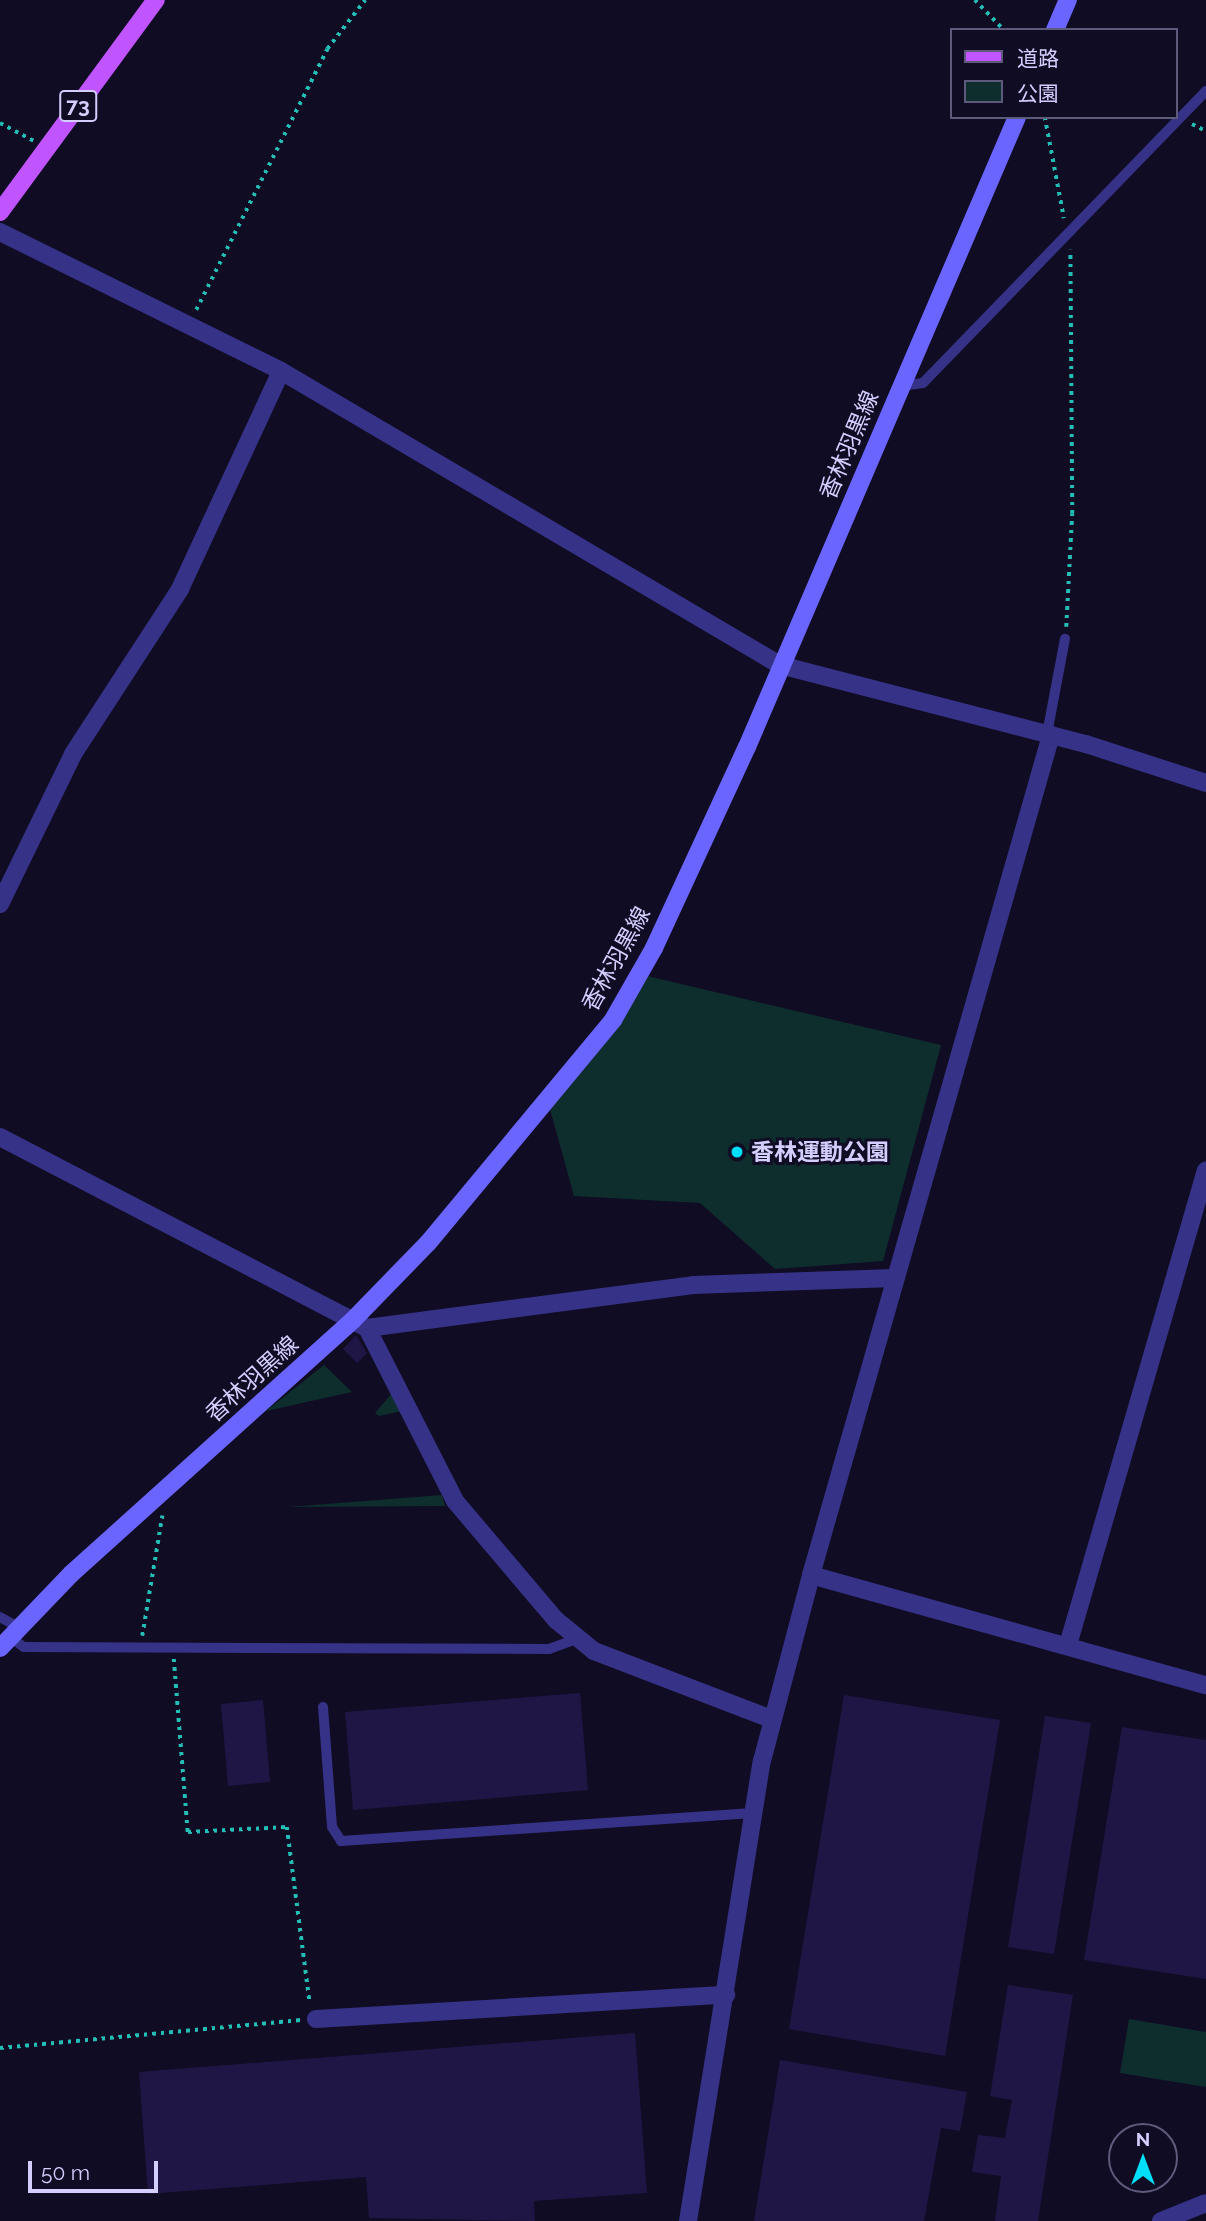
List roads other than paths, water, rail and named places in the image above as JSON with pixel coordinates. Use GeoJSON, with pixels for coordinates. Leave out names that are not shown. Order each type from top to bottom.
{"type":"FeatureCollection","features":[{"type":"Feature","properties":{"kind":"main road","name":"73"},"geometry":{"type":"LineString","coordinates":[[0,212],[156,0]]}},
{"type":"Feature","properties":{"kind":"main road"},"geometry":{"type":"LineString","coordinates":[[1056,28],[1068,0]]}},
{"type":"Feature","properties":{"kind":"main road","name":"香林羽黒線"},"geometry":{"type":"LineString","coordinates":[[9,1637],[154,1498],[360,1324],[613,1020],[654,948],[780,665],[1016,119]]}},
{"type":"Feature","properties":{"kind":"street"},"geometry":{"type":"LineString","coordinates":[[0,232],[281,371],[780,665],[1049,734],[1206,782]]}},
{"type":"Feature","properties":{"kind":"street"},"geometry":{"type":"LineString","coordinates":[[0,904],[72,754],[180,589],[281,371]]}},
{"type":"Feature","properties":{"kind":"street"},"geometry":{"type":"LineString","coordinates":[[688,2221],[753,1812],[771,1719],[1049,734]]}},
{"type":"Feature","properties":{"kind":"street"},"geometry":{"type":"LineString","coordinates":[[0,1137],[360,1324],[470,1524],[576,1639],[771,1719]]}},
{"type":"Feature","properties":{"kind":"street"},"geometry":{"type":"LineString","coordinates":[[1068,1645],[1206,1171]]}},
{"type":"Feature","properties":{"kind":"street"},"geometry":{"type":"LineString","coordinates":[[360,1324],[693,1285],[894,1278]]}},
{"type":"Feature","properties":{"kind":"street"},"geometry":{"type":"LineString","coordinates":[[811,1575],[1206,1685]]}},
{"type":"Feature","properties":{"kind":"street"},"geometry":{"type":"LineString","coordinates":[[316,2019],[726,1994]]}},
{"type":"Feature","properties":{"kind":"street"},"geometry":{"type":"LineString","coordinates":[[1161,2221],[1206,2203]]}},
{"type":"Feature","properties":{"kind":"lane"},"geometry":{"type":"LineString","coordinates":[[901,386],[923,383],[1206,91]]}},
{"type":"Feature","properties":{"kind":"lane"},"geometry":{"type":"LineString","coordinates":[[1049,734],[1065,639]]}},
{"type":"Feature","properties":{"kind":"lane"},"geometry":{"type":"LineString","coordinates":[[0,1617],[9,1637],[24,1647],[549,1649],[576,1639]]}},
{"type":"Feature","properties":{"kind":"lane"},"geometry":{"type":"LineString","coordinates":[[323,1707],[332,1827],[341,1842],[753,1812]]}},
{"type":"Feature","properties":{"kind":"place","name":"香林運動公園"},"geometry":{"type":"Point","coordinates":[737,1152]}}]}
